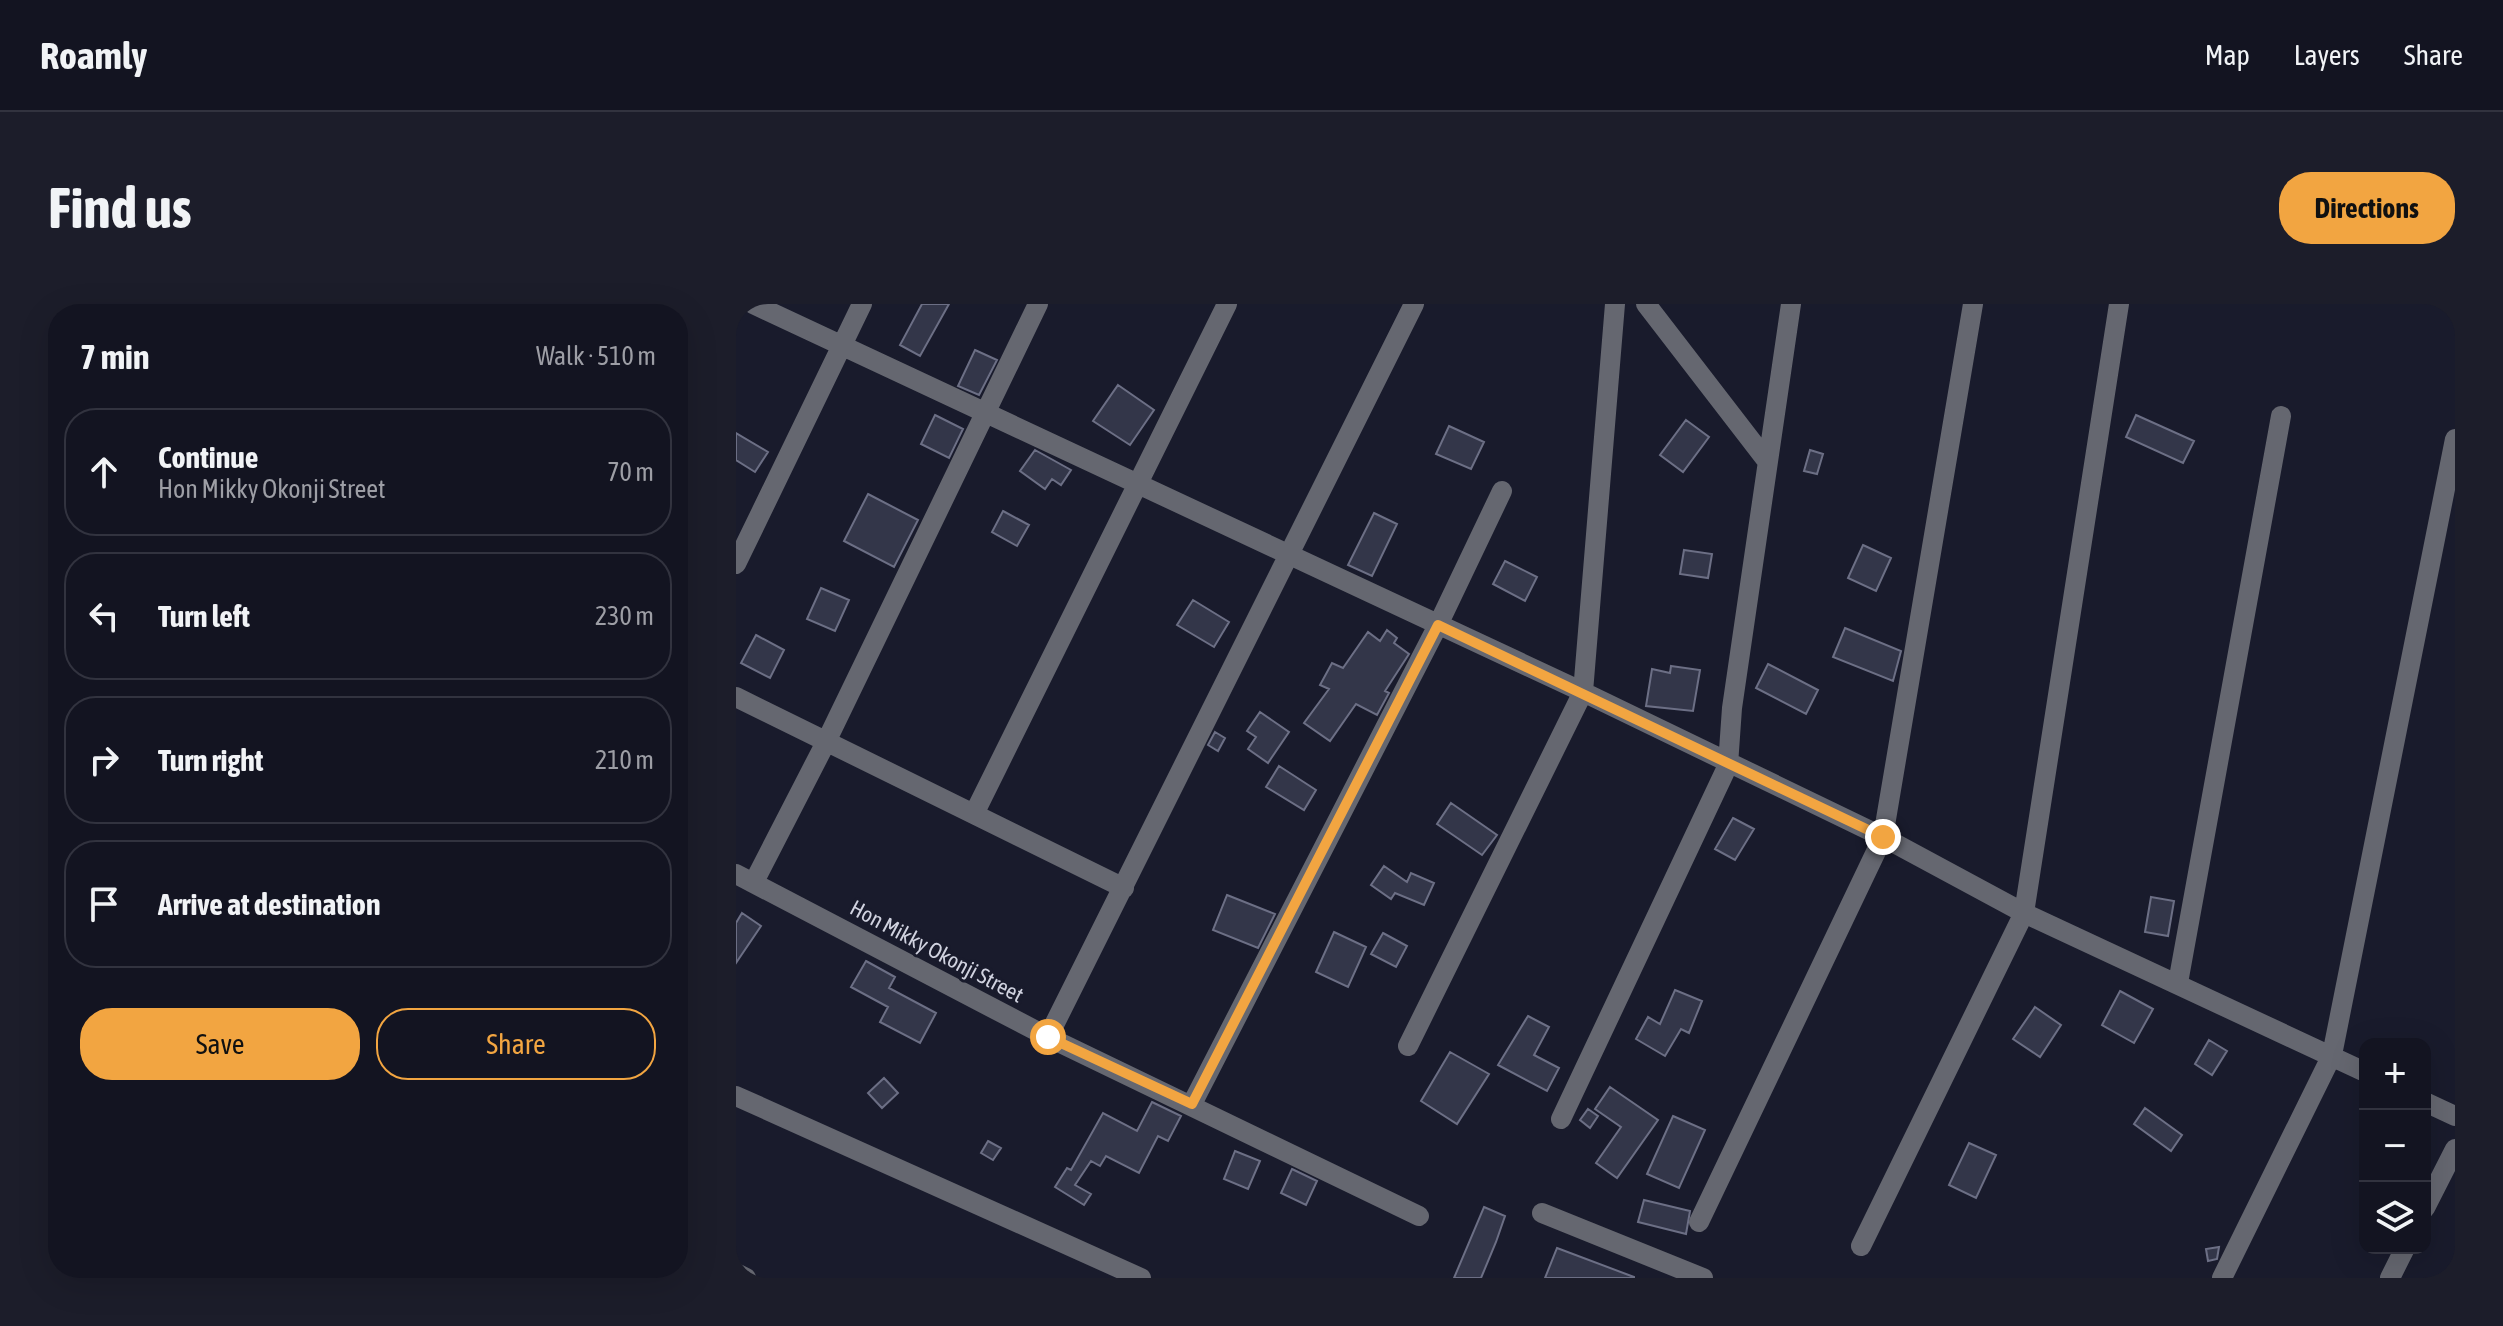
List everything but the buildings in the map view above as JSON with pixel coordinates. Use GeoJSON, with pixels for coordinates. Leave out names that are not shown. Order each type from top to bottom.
{"type":"FeatureCollection","features":[{"type":"Feature","properties":{"kind":"street"},"geometry":{"type":"LineString","coordinates":[[753,304],[1583,692],[1728,765],[1883,837],[2024,913],[2359,1069]]}},
{"type":"Feature","properties":{"kind":"street"},"geometry":{"type":"LineString","coordinates":[[736,564],[862,304]]}},
{"type":"Feature","properties":{"kind":"street"},"geometry":{"type":"LineString","coordinates":[[745,878],[826,742],[1038,304]]}},
{"type":"Feature","properties":{"kind":"street"},"geometry":{"type":"LineString","coordinates":[[974,814],[1227,304]]}},
{"type":"Feature","properties":{"kind":"street"},"geometry":{"type":"LineString","coordinates":[[1048,1037],[1414,304]]}},
{"type":"Feature","properties":{"kind":"street"},"geometry":{"type":"LineString","coordinates":[[1408,1046],[1583,692],[1615,304]]}},
{"type":"Feature","properties":{"kind":"street"},"geometry":{"type":"LineString","coordinates":[[1646,304],[1767,461]]}},
{"type":"Feature","properties":{"kind":"street"},"geometry":{"type":"LineString","coordinates":[[1561,1119],[1728,765],[1732,708],[1791,304]]}},
{"type":"Feature","properties":{"kind":"street"},"geometry":{"type":"LineString","coordinates":[[1699,1222],[1883,837],[1973,304]]}},
{"type":"Feature","properties":{"kind":"street"},"geometry":{"type":"LineString","coordinates":[[1861,1246],[2024,913],[2119,304]]}},
{"type":"Feature","properties":{"kind":"street"},"geometry":{"type":"LineString","coordinates":[[2178,983],[2281,416]]}},
{"type":"Feature","properties":{"kind":"street"},"geometry":{"type":"LineString","coordinates":[[2222,1278],[2332,1055],[2455,439]]}},
{"type":"Feature","properties":{"kind":"street"},"geometry":{"type":"LineString","coordinates":[[1192,1104],[1438,625],[1502,491]]}},
{"type":"Feature","properties":{"kind":"street"},"geometry":{"type":"LineString","coordinates":[[736,697],[1124,888]]}},
{"type":"Feature","properties":{"kind":"street","name":"Hon Mikky Okonji Street"},"geometry":{"type":"LineString","coordinates":[[745,878],[1048,1037],[1419,1216]]}},
{"type":"Feature","properties":{"kind":"street"},"geometry":{"type":"LineString","coordinates":[[736,1096],[1141,1278]]}},
{"type":"Feature","properties":{"kind":"street"},"geometry":{"type":"LineString","coordinates":[[2431,1105],[2455,1116]]}},
{"type":"Feature","properties":{"kind":"street"},"geometry":{"type":"LineString","coordinates":[[2431,1196],[2455,1149]]}},
{"type":"Feature","properties":{"kind":"street"},"geometry":{"type":"LineString","coordinates":[[1542,1213],[1703,1278]]}},
{"type":"Feature","properties":{"kind":"street"},"geometry":{"type":"LineString","coordinates":[[2390,1278],[2402,1254]]}},
{"type":"Feature","properties":{"kind":"street"},"geometry":{"type":"LineString","coordinates":[[736,1273],[746,1278]]}},
{"type":"Feature","properties":{"kind":"route"},"geometry":{"type":"LineString","coordinates":[[1048,1037],[1192,1104],[1438,625],[1883,837]]}}]}
